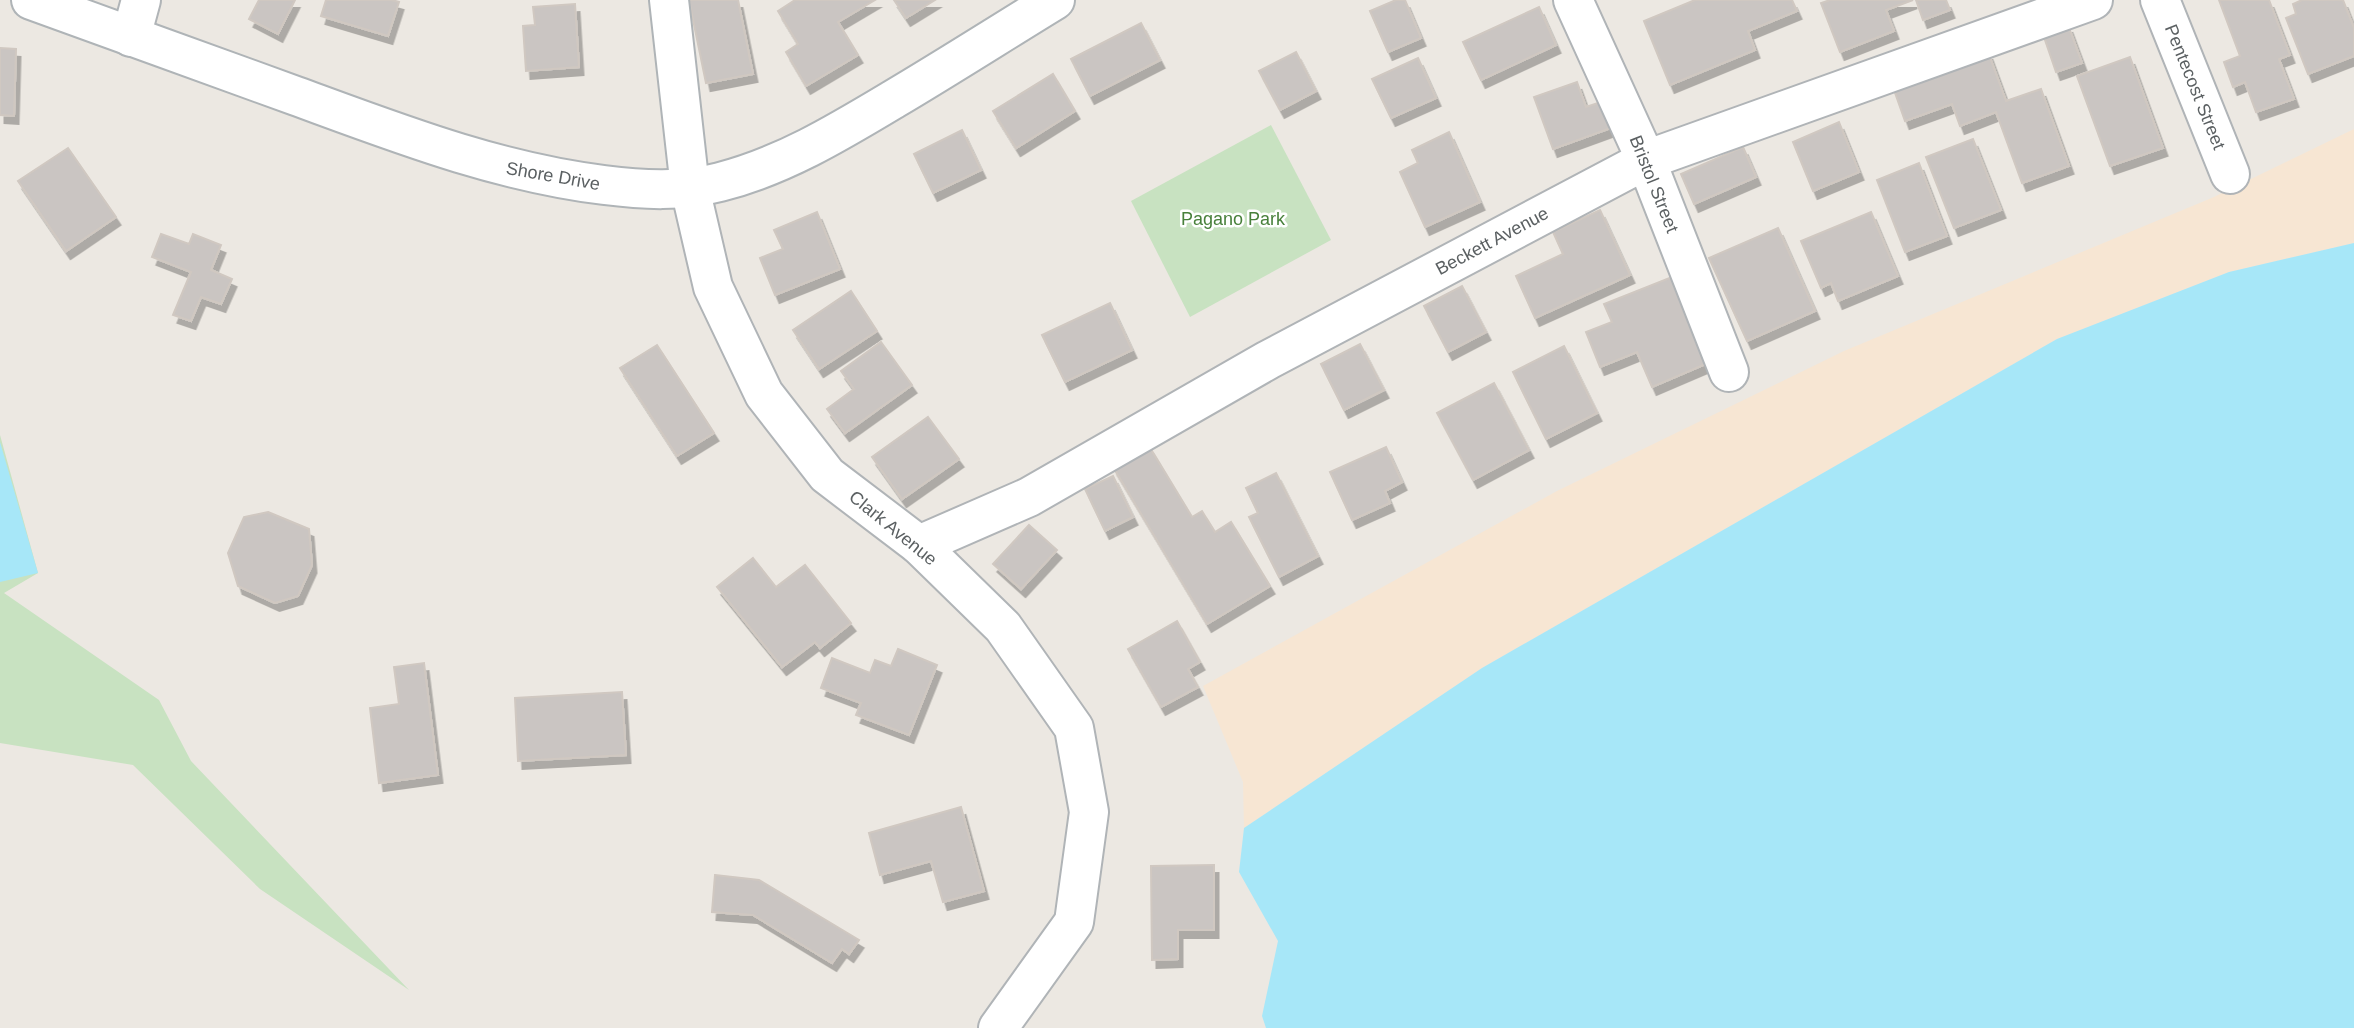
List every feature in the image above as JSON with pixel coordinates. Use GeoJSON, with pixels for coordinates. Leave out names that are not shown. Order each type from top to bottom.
{"type":"FeatureCollection","features":[{"type":"Feature","properties":{"kind":"street","name":"Shore Drive"},"geometry":{"type":"LineString","coordinates":[[31,0],[396,132],[503,167],[558,180],[627,188],[690,188],[719,182],[811,147],[946,69],[1055,0]]}},
{"type":"Feature","properties":{"kind":"street"},"geometry":{"type":"LineString","coordinates":[[131,37],[141,0]]}},
{"type":"Feature","properties":{"kind":"street","name":"Clark Avenue"},"geometry":{"type":"LineString","coordinates":[[669,0],[690,188],[713,287],[764,394],[827,475],[919,545],[1003,627],[1074,729],[1089,812],[1074,922],[998,1028]]}},
{"type":"Feature","properties":{"kind":"street","name":"Bristol Street"},"geometry":{"type":"LineString","coordinates":[[1573,0],[1646,160],[1729,372]]}},
{"type":"Feature","properties":{"kind":"street","name":"Beckett Avenue"},"geometry":{"type":"LineString","coordinates":[[919,545],[1029,497],[1268,360],[1646,160],[2093,0]]}},
{"type":"Feature","properties":{"kind":"street","name":"Pentecost Street"},"geometry":{"type":"LineString","coordinates":[[2160,0],[2230,174]]}},
{"type":"Feature","properties":{"kind":"green space","name":"Pagano Park"},"geometry":{"type":"Polygon","coordinates":[[[1271,125],[1331,240],[1190,317],[1131,201],[1271,125]]]}},
{"type":"Feature","properties":{"kind":"green space"},"geometry":{"type":"Polygon","coordinates":[[[0,435],[38,573],[4,593],[159,700],[191,761],[409,990],[260,889],[133,765],[0,743],[0,435]]]}},
{"type":"Feature","properties":{"kind":"sand"},"geometry":{"type":"Polygon","coordinates":[[[2354,129],[2354,243],[2229,272],[2057,339],[1482,668],[1244,828],[1243,782],[1203,686],[1557,491],[1844,351],[2214,197],[2354,129]]]}},
{"type":"Feature","properties":{"kind":"water"},"geometry":{"type":"Polygon","coordinates":[[[2354,243],[2354,1028],[1266,1028],[1262,1016],[1278,941],[1239,872],[1244,828],[1482,668],[2057,339],[2229,272],[2354,243]]]}},
{"type":"Feature","properties":{"kind":"water"},"geometry":{"type":"Polygon","coordinates":[[[0,442],[38,573],[0,582],[0,442]]]}},
{"type":"Feature","properties":{"kind":"building"},"geometry":{"type":"Polygon","coordinates":[[[259,0],[295,0],[278,34],[249,19],[259,0]]]}},
{"type":"Feature","properties":{"kind":"building"},"geometry":{"type":"Polygon","coordinates":[[[326,0],[399,2],[388,36],[321,16],[326,0]]]}},
{"type":"Feature","properties":{"kind":"building"},"geometry":{"type":"Polygon","coordinates":[[[689,0],[738,0],[753,74],[706,83],[689,0]]]}},
{"type":"Feature","properties":{"kind":"building"},"geometry":{"type":"Polygon","coordinates":[[[795,0],[875,0],[838,22],[858,55],[806,86],[786,52],[798,44],[778,11],[795,0]]]}},
{"type":"Feature","properties":{"kind":"building"},"geometry":{"type":"Polygon","coordinates":[[[894,0],[935,0],[906,18],[894,0]]]}},
{"type":"Feature","properties":{"kind":"building"},"geometry":{"type":"Polygon","coordinates":[[[1396,0],[1405,0],[1421,38],[1388,52],[1370,11],[1396,0]]]}},
{"type":"Feature","properties":{"kind":"building"},"geometry":{"type":"Polygon","coordinates":[[[1695,0],[1792,0],[1797,11],[1748,31],[1755,50],[1670,85],[1644,21],[1695,0]]]}},
{"type":"Feature","properties":{"kind":"building"},"geometry":{"type":"Polygon","coordinates":[[[1830,0],[1913,0],[1886,10],[1894,31],[1840,52],[1821,3],[1830,0]]]}},
{"type":"Feature","properties":{"kind":"building"},"geometry":{"type":"Polygon","coordinates":[[[1916,0],[1946,0],[1950,10],[1923,20],[1916,0]]]}},
{"type":"Feature","properties":{"kind":"building"},"geometry":{"type":"Polygon","coordinates":[[[2219,0],[2269,0],[2290,55],[2279,59],[2294,99],[2256,112],[2245,82],[2233,87],[2224,62],[2240,56],[2219,0]]]}},
{"type":"Feature","properties":{"kind":"building"},"geometry":{"type":"Polygon","coordinates":[[[2302,0],[2343,0],[2354,28],[2354,56],[2308,74],[2286,18],[2296,14],[2293,4],[2302,0]]]}},
{"type":"Feature","properties":{"kind":"building"},"geometry":{"type":"Polygon","coordinates":[[[575,4],[579,67],[526,71],[523,26],[535,25],[533,7],[575,4]]]}},
{"type":"Feature","properties":{"kind":"building"},"geometry":{"type":"Polygon","coordinates":[[[1539,7],[1556,45],[1481,80],[1463,42],[1539,7]]]}},
{"type":"Feature","properties":{"kind":"building"},"geometry":{"type":"Polygon","coordinates":[[[1141,23],[1160,60],[1090,96],[1071,59],[1141,23]]]}},
{"type":"Feature","properties":{"kind":"building"},"geometry":{"type":"Polygon","coordinates":[[[2068,25],[2082,63],[2056,72],[2043,34],[2068,25]]]}},
{"type":"Feature","properties":{"kind":"building"},"geometry":{"type":"Polygon","coordinates":[[[0,48],[16,49],[14,116],[0,115],[0,48]]]}},
{"type":"Feature","properties":{"kind":"building"},"geometry":{"type":"Polygon","coordinates":[[[1296,52],[1316,91],[1280,110],[1259,71],[1296,52]]]}},
{"type":"Feature","properties":{"kind":"building"},"geometry":{"type":"Polygon","coordinates":[[[1988,52],[2006,101],[2041,89],[2069,166],[2022,183],[1996,112],[1960,126],[1952,104],[1905,121],[1893,87],[1988,52]]]}},
{"type":"Feature","properties":{"kind":"building"},"geometry":{"type":"Polygon","coordinates":[[[2130,57],[2163,148],[2110,166],[2077,76],[2130,57]]]}},
{"type":"Feature","properties":{"kind":"building"},"geometry":{"type":"Polygon","coordinates":[[[1418,58],[1436,98],[1391,118],[1372,79],[1418,58]]]}},
{"type":"Feature","properties":{"kind":"building"},"geometry":{"type":"Polygon","coordinates":[[[1053,74],[1075,111],[1016,148],[993,111],[1053,74]]]}},
{"type":"Feature","properties":{"kind":"building"},"geometry":{"type":"Polygon","coordinates":[[[1577,82],[1586,107],[1601,102],[1611,128],[1553,149],[1534,97],[1577,82]]]}},
{"type":"Feature","properties":{"kind":"building"},"geometry":{"type":"Polygon","coordinates":[[[1839,122],[1859,172],[1813,191],[1793,142],[1839,122]]]}},
{"type":"Feature","properties":{"kind":"building"},"geometry":{"type":"Polygon","coordinates":[[[962,130],[981,170],[933,193],[914,154],[962,130]]]}},
{"type":"Feature","properties":{"kind":"building"},"geometry":{"type":"Polygon","coordinates":[[[1449,132],[1480,202],[1425,227],[1400,172],[1418,163],[1412,150],[1449,132]]]}},
{"type":"Feature","properties":{"kind":"building"},"geometry":{"type":"Polygon","coordinates":[[[1973,139],[2001,210],[1954,228],[1926,157],[1973,139]]]}},
{"type":"Feature","properties":{"kind":"building"},"geometry":{"type":"Polygon","coordinates":[[[1743,147],[1756,177],[1694,204],[1681,174],[1743,147]]]}},
{"type":"Feature","properties":{"kind":"building"},"geometry":{"type":"Polygon","coordinates":[[[68,148],[116,217],[66,251],[18,181],[68,148]]]}},
{"type":"Feature","properties":{"kind":"building"},"geometry":{"type":"Polygon","coordinates":[[[1919,163],[1947,236],[1905,252],[1877,180],[1919,163]]]}},
{"type":"Feature","properties":{"kind":"building"},"geometry":{"type":"Polygon","coordinates":[[[1600,210],[1630,275],[1535,318],[1516,276],[1563,254],[1553,232],[1600,210]]]}},
{"type":"Feature","properties":{"kind":"building"},"geometry":{"type":"Polygon","coordinates":[[[817,212],[840,269],[775,295],[760,258],[783,249],[774,230],[817,212]]]}},
{"type":"Feature","properties":{"kind":"building"},"geometry":{"type":"Polygon","coordinates":[[[1871,212],[1898,276],[1838,301],[1831,283],[1821,288],[1801,241],[1871,212]]]}},
{"type":"Feature","properties":{"kind":"building"},"geometry":{"type":"Polygon","coordinates":[[[1778,228],[1815,311],[1747,341],[1709,258],[1778,228]]]}},
{"type":"Feature","properties":{"kind":"building"},"geometry":{"type":"Polygon","coordinates":[[[161,234],[189,244],[193,234],[221,245],[211,270],[232,279],[221,304],[201,297],[191,321],[173,315],[191,272],[152,257],[161,234]]]}},
{"type":"Feature","properties":{"kind":"building"},"geometry":{"type":"Polygon","coordinates":[[[1672,277],[1708,363],[1652,387],[1637,352],[1600,367],[1586,332],[1612,322],[1604,304],[1672,277]]]}},
{"type":"Feature","properties":{"kind":"building"},"geometry":{"type":"Polygon","coordinates":[[[1462,286],[1486,332],[1448,352],[1424,306],[1462,286]]]}},
{"type":"Feature","properties":{"kind":"building"},"geometry":{"type":"Polygon","coordinates":[[[851,291],[877,331],[819,369],[793,330],[851,291]]]}},
{"type":"Feature","properties":{"kind":"building"},"geometry":{"type":"Polygon","coordinates":[[[1110,303],[1132,350],[1065,382],[1042,335],[1110,303]]]}},
{"type":"Feature","properties":{"kind":"building"},"geometry":{"type":"Polygon","coordinates":[[[881,342],[912,385],[845,433],[827,409],[854,389],[841,371],[881,342]]]}},
{"type":"Feature","properties":{"kind":"building"},"geometry":{"type":"Polygon","coordinates":[[[1360,344],[1384,390],[1344,410],[1321,364],[1360,344]]]}},
{"type":"Feature","properties":{"kind":"building"},"geometry":{"type":"Polygon","coordinates":[[[657,345],[714,433],[677,456],[620,368],[657,345]]]}},
{"type":"Feature","properties":{"kind":"building"},"geometry":{"type":"Polygon","coordinates":[[[1564,346],[1597,413],[1546,439],[1513,372],[1564,346]]]}},
{"type":"Feature","properties":{"kind":"building"},"geometry":{"type":"Polygon","coordinates":[[[1494,383],[1529,450],[1473,480],[1437,413],[1494,383]]]}},
{"type":"Feature","properties":{"kind":"building"},"geometry":{"type":"Polygon","coordinates":[[[928,417],[959,459],[902,499],[872,457],[928,417]]]}},
{"type":"Feature","properties":{"kind":"building"},"geometry":{"type":"Polygon","coordinates":[[[1149,446],[1192,517],[1202,511],[1215,532],[1231,522],[1270,586],[1207,624],[1113,467],[1149,446]]]}},
{"type":"Feature","properties":{"kind":"building"},"geometry":{"type":"Polygon","coordinates":[[[1386,447],[1402,482],[1385,491],[1390,503],[1352,520],[1330,472],[1386,447]]]}},
{"type":"Feature","properties":{"kind":"building"},"geometry":{"type":"Polygon","coordinates":[[[1276,473],[1318,556],[1279,577],[1249,517],[1258,513],[1246,488],[1276,473]]]}},
{"type":"Feature","properties":{"kind":"building"},"geometry":{"type":"Polygon","coordinates":[[[1113,476],[1133,517],[1105,531],[1085,489],[1113,476]]]}},
{"type":"Feature","properties":{"kind":"building"},"geometry":{"type":"Polygon","coordinates":[[[268,512],[309,529],[312,565],[298,596],[275,603],[238,586],[228,553],[244,517],[268,512]]]}},
{"type":"Feature","properties":{"kind":"building"},"geometry":{"type":"Polygon","coordinates":[[[1029,525],[1057,550],[1021,589],[993,564],[1029,525]]]}},
{"type":"Feature","properties":{"kind":"building"},"geometry":{"type":"Polygon","coordinates":[[[753,558],[776,587],[805,565],[851,623],[820,648],[815,642],[782,667],[717,587],[753,558]]]}},
{"type":"Feature","properties":{"kind":"building"},"geometry":{"type":"Polygon","coordinates":[[[1177,621],[1200,662],[1188,669],[1198,687],[1161,707],[1128,649],[1177,621]]]}},
{"type":"Feature","properties":{"kind":"building"},"geometry":{"type":"Polygon","coordinates":[[[898,649],[937,665],[909,735],[856,715],[861,703],[821,688],[832,658],[870,673],[875,660],[891,666],[898,649]]]}},
{"type":"Feature","properties":{"kind":"building"},"geometry":{"type":"Polygon","coordinates":[[[424,663],[438,775],[379,783],[370,708],[399,704],[394,667],[424,663]]]}},
{"type":"Feature","properties":{"kind":"building"},"geometry":{"type":"Polygon","coordinates":[[[622,692],[626,755],[518,761],[515,698],[622,692]]]}},
{"type":"Feature","properties":{"kind":"building"},"geometry":{"type":"Polygon","coordinates":[[[961,807],[984,891],[943,902],[931,861],[880,875],[869,833],[961,807]]]}},
{"type":"Feature","properties":{"kind":"building"},"geometry":{"type":"Polygon","coordinates":[[[1214,865],[1214,930],[1178,930],[1178,959],[1152,960],[1151,866],[1214,865]]]}},
{"type":"Feature","properties":{"kind":"building"},"geometry":{"type":"Polygon","coordinates":[[[715,875],[759,880],[859,940],[849,954],[842,949],[832,963],[753,915],[712,912],[715,875]]]}}]}
